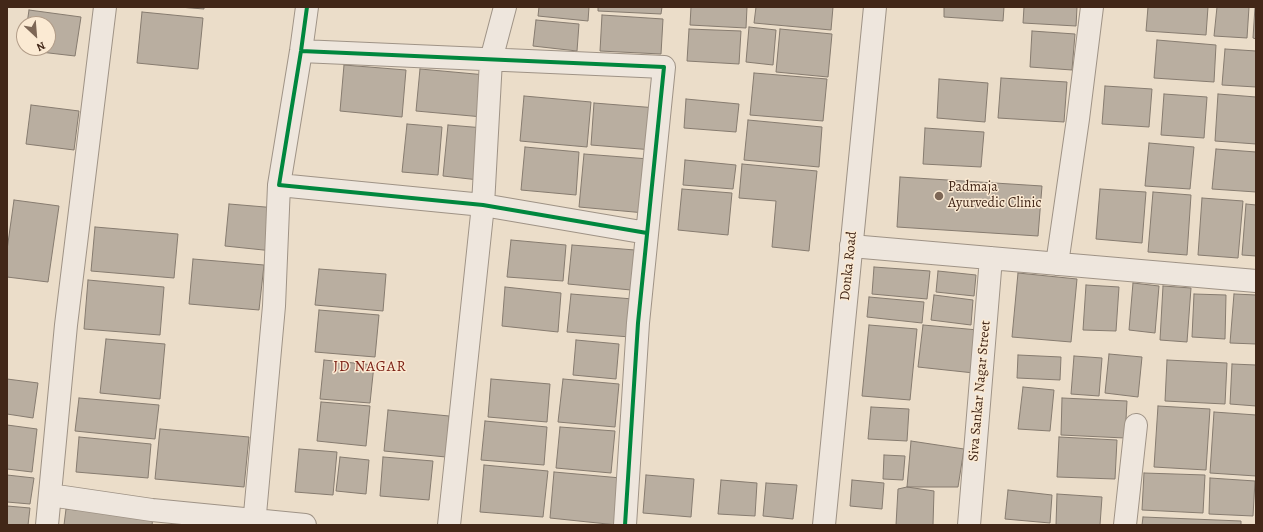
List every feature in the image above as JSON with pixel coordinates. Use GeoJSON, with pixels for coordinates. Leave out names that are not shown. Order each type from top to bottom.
{"type":"FeatureCollection","features":[{"type":"Feature","properties":{"kind":"street"},"geometry":{"type":"LineString","coordinates":[[47,525],[66,325],[105,7]]}},
{"type":"Feature","properties":{"kind":"street"},"geometry":{"type":"LineString","coordinates":[[254,523],[274,306],[279,185],[302,52],[306,7]]}},
{"type":"Feature","properties":{"kind":"street"},"geometry":{"type":"LineString","coordinates":[[449,525],[483,205],[491,60],[505,7]]}},
{"type":"Feature","properties":{"kind":"street","name":"Donka Road"},"geometry":{"type":"LineString","coordinates":[[824,525],[875,7]]}},
{"type":"Feature","properties":{"kind":"street"},"geometry":{"type":"LineString","coordinates":[[1057,264],[1078,119],[1092,7]]}},
{"type":"Feature","properties":{"kind":"street"},"geometry":{"type":"LineString","coordinates":[[302,52],[664,67],[638,323],[625,525]]}},
{"type":"Feature","properties":{"kind":"street"},"geometry":{"type":"LineString","coordinates":[[279,185],[483,205],[647,233]]}},
{"type":"Feature","properties":{"kind":"street"},"geometry":{"type":"LineString","coordinates":[[851,246],[1256,281]]}},
{"type":"Feature","properties":{"kind":"street","name":"Siva Sankar Nagar Street"},"geometry":{"type":"LineString","coordinates":[[969,525],[991,258]]}},
{"type":"Feature","properties":{"kind":"street"},"geometry":{"type":"LineString","coordinates":[[1125,525],[1136,425]]}},
{"type":"Feature","properties":{"kind":"street"},"geometry":{"type":"LineString","coordinates":[[50,495],[254,523],[305,525]]}},
{"type":"Feature","properties":{"kind":"building"},"geometry":{"type":"Polygon","coordinates":[[[179,7],[204,7],[204,9],[179,7]]]}},
{"type":"Feature","properties":{"kind":"building"},"geometry":{"type":"Polygon","coordinates":[[[539,7],[589,7],[588,21],[538,16],[539,7]]]}},
{"type":"Feature","properties":{"kind":"building"},"geometry":{"type":"Polygon","coordinates":[[[598,7],[662,7],[661,14],[598,11],[598,7]]]}},
{"type":"Feature","properties":{"kind":"building"},"geometry":{"type":"Polygon","coordinates":[[[691,7],[747,7],[746,28],[690,25],[691,7]]]}},
{"type":"Feature","properties":{"kind":"building"},"geometry":{"type":"Polygon","coordinates":[[[756,7],[833,7],[831,30],[754,23],[756,7]]]}},
{"type":"Feature","properties":{"kind":"building"},"geometry":{"type":"Polygon","coordinates":[[[944,7],[1004,7],[1003,21],[944,17],[944,7]]]}},
{"type":"Feature","properties":{"kind":"building"},"geometry":{"type":"Polygon","coordinates":[[[1024,7],[1077,7],[1076,26],[1023,23],[1024,7]]]}},
{"type":"Feature","properties":{"kind":"building"},"geometry":{"type":"Polygon","coordinates":[[[1148,7],[1208,7],[1206,35],[1146,31],[1148,7]]]}},
{"type":"Feature","properties":{"kind":"building"},"geometry":{"type":"Polygon","coordinates":[[[1217,7],[1249,7],[1247,38],[1214,36],[1217,7]]]}},
{"type":"Feature","properties":{"kind":"building"},"geometry":{"type":"Polygon","coordinates":[[[1256,7],[1256,39],[1253,38],[1256,7]]]}},
{"type":"Feature","properties":{"kind":"building"},"geometry":{"type":"Polygon","coordinates":[[[29,10],[81,17],[75,56],[56,54],[56,16],[28,16],[29,10]]]}},
{"type":"Feature","properties":{"kind":"building"},"geometry":{"type":"Polygon","coordinates":[[[142,12],[203,18],[198,69],[137,63],[142,12]]]}},
{"type":"Feature","properties":{"kind":"building"},"geometry":{"type":"Polygon","coordinates":[[[602,15],[663,19],[661,54],[600,51],[602,15]]]}},
{"type":"Feature","properties":{"kind":"building"},"geometry":{"type":"Polygon","coordinates":[[[536,20],[579,24],[577,51],[533,46],[536,20]]]}},
{"type":"Feature","properties":{"kind":"building"},"geometry":{"type":"Polygon","coordinates":[[[749,27],[776,30],[773,65],[746,62],[749,27]]]}},
{"type":"Feature","properties":{"kind":"building"},"geometry":{"type":"Polygon","coordinates":[[[689,29],[741,31],[739,64],[687,61],[689,29]]]}},
{"type":"Feature","properties":{"kind":"building"},"geometry":{"type":"Polygon","coordinates":[[[780,29],[832,34],[828,77],[776,72],[780,29]]]}},
{"type":"Feature","properties":{"kind":"building"},"geometry":{"type":"Polygon","coordinates":[[[1032,31],[1075,34],[1072,70],[1030,67],[1032,31]]]}},
{"type":"Feature","properties":{"kind":"building"},"geometry":{"type":"Polygon","coordinates":[[[1157,40],[1216,45],[1214,82],[1154,78],[1157,40]]]}},
{"type":"Feature","properties":{"kind":"building"},"geometry":{"type":"Polygon","coordinates":[[[1225,49],[1256,51],[1256,87],[1222,85],[1225,49]]]}},
{"type":"Feature","properties":{"kind":"building"},"geometry":{"type":"Polygon","coordinates":[[[344,65],[406,70],[402,117],[340,111],[344,65]]]}},
{"type":"Feature","properties":{"kind":"building"},"geometry":{"type":"Polygon","coordinates":[[[420,69],[486,75],[483,117],[416,111],[420,69]]]}},
{"type":"Feature","properties":{"kind":"building"},"geometry":{"type":"Polygon","coordinates":[[[754,73],[827,79],[823,121],[750,115],[754,73]]]}},
{"type":"Feature","properties":{"kind":"building"},"geometry":{"type":"Polygon","coordinates":[[[1001,78],[1067,82],[1064,122],[998,118],[1001,78]]]}},
{"type":"Feature","properties":{"kind":"building"},"geometry":{"type":"Polygon","coordinates":[[[939,79],[988,83],[985,122],[937,118],[939,79]]]}},
{"type":"Feature","properties":{"kind":"building"},"geometry":{"type":"Polygon","coordinates":[[[1105,86],[1152,89],[1149,127],[1102,124],[1105,86]]]}},
{"type":"Feature","properties":{"kind":"building"},"geometry":{"type":"Polygon","coordinates":[[[1164,94],[1207,97],[1204,138],[1161,135],[1164,94]]]}},
{"type":"Feature","properties":{"kind":"building"},"geometry":{"type":"Polygon","coordinates":[[[1218,94],[1256,97],[1256,144],[1215,141],[1218,94]]]}},
{"type":"Feature","properties":{"kind":"building"},"geometry":{"type":"Polygon","coordinates":[[[524,96],[591,102],[587,147],[520,141],[524,96]]]}},
{"type":"Feature","properties":{"kind":"building"},"geometry":{"type":"Polygon","coordinates":[[[686,99],[739,104],[736,132],[684,128],[686,99]]]}},
{"type":"Feature","properties":{"kind":"building"},"geometry":{"type":"Polygon","coordinates":[[[594,103],[657,108],[653,150],[591,145],[594,103]]]}},
{"type":"Feature","properties":{"kind":"building"},"geometry":{"type":"Polygon","coordinates":[[[31,105],[79,111],[74,150],[26,144],[31,105]]]}},
{"type":"Feature","properties":{"kind":"building"},"geometry":{"type":"Polygon","coordinates":[[[748,120],[822,127],[819,167],[744,160],[748,120]]]}},
{"type":"Feature","properties":{"kind":"building"},"geometry":{"type":"Polygon","coordinates":[[[407,124],[442,127],[438,175],[402,172],[407,124]]]}},
{"type":"Feature","properties":{"kind":"building"},"geometry":{"type":"Polygon","coordinates":[[[448,125],[484,128],[479,180],[443,176],[448,125]]]}},
{"type":"Feature","properties":{"kind":"building"},"geometry":{"type":"Polygon","coordinates":[[[925,128],[984,132],[981,167],[923,164],[925,128]]]}},
{"type":"Feature","properties":{"kind":"building"},"geometry":{"type":"Polygon","coordinates":[[[1149,143],[1194,147],[1190,189],[1145,186],[1149,143]]]}},
{"type":"Feature","properties":{"kind":"building"},"geometry":{"type":"Polygon","coordinates":[[[525,147],[579,152],[576,195],[521,190],[525,147]]]}},
{"type":"Feature","properties":{"kind":"building"},"geometry":{"type":"Polygon","coordinates":[[[1216,149],[1256,152],[1256,192],[1212,189],[1216,149]]]}},
{"type":"Feature","properties":{"kind":"building"},"geometry":{"type":"Polygon","coordinates":[[[584,154],[649,159],[645,213],[579,207],[584,154]]]}},
{"type":"Feature","properties":{"kind":"building"},"geometry":{"type":"Polygon","coordinates":[[[685,160],[736,165],[733,189],[683,185],[685,160]]]}},
{"type":"Feature","properties":{"kind":"building"},"geometry":{"type":"Polygon","coordinates":[[[742,164],[817,171],[809,251],[772,247],[776,201],[739,198],[742,164]]]}},
{"type":"Feature","properties":{"kind":"building"},"geometry":{"type":"Polygon","coordinates":[[[900,177],[1042,186],[1038,236],[897,227],[900,177]]]}},
{"type":"Feature","properties":{"kind":"building"},"geometry":{"type":"Polygon","coordinates":[[[682,189],[732,193],[728,235],[678,230],[682,189]]]}},
{"type":"Feature","properties":{"kind":"building"},"geometry":{"type":"Polygon","coordinates":[[[1100,189],[1146,192],[1142,243],[1096,239],[1100,189]]]}},
{"type":"Feature","properties":{"kind":"building"},"geometry":{"type":"Polygon","coordinates":[[[1153,192],[1191,195],[1187,255],[1148,252],[1153,192]]]}},
{"type":"Feature","properties":{"kind":"building"},"geometry":{"type":"Polygon","coordinates":[[[1202,198],[1243,201],[1238,258],[1198,255],[1202,198]]]}},
{"type":"Feature","properties":{"kind":"building"},"geometry":{"type":"Polygon","coordinates":[[[14,200],[59,206],[48,282],[7,277],[7,250],[14,200]]]}},
{"type":"Feature","properties":{"kind":"building"},"geometry":{"type":"Polygon","coordinates":[[[229,204],[277,208],[273,251],[225,246],[229,204]]]}},
{"type":"Feature","properties":{"kind":"building"},"geometry":{"type":"Polygon","coordinates":[[[1246,204],[1256,205],[1256,256],[1242,255],[1246,204]]]}},
{"type":"Feature","properties":{"kind":"building"},"geometry":{"type":"Polygon","coordinates":[[[95,227],[178,234],[174,278],[91,271],[95,227]]]}},
{"type":"Feature","properties":{"kind":"building"},"geometry":{"type":"Polygon","coordinates":[[[511,240],[566,245],[563,281],[507,277],[511,240]]]}},
{"type":"Feature","properties":{"kind":"building"},"geometry":{"type":"Polygon","coordinates":[[[572,245],[635,250],[631,290],[568,284],[572,245]]]}},
{"type":"Feature","properties":{"kind":"building"},"geometry":{"type":"Polygon","coordinates":[[[193,259],[264,265],[259,310],[189,304],[193,259]]]}},
{"type":"Feature","properties":{"kind":"building"},"geometry":{"type":"Polygon","coordinates":[[[874,267],[930,271],[927,299],[872,294],[874,267]]]}},
{"type":"Feature","properties":{"kind":"building"},"geometry":{"type":"Polygon","coordinates":[[[319,269],[386,274],[383,311],[315,305],[319,269]]]}},
{"type":"Feature","properties":{"kind":"building"},"geometry":{"type":"Polygon","coordinates":[[[938,271],[976,275],[974,296],[936,292],[938,271]]]}},
{"type":"Feature","properties":{"kind":"building"},"geometry":{"type":"Polygon","coordinates":[[[1018,273],[1077,279],[1071,342],[1012,337],[1018,273]]]}},
{"type":"Feature","properties":{"kind":"building"},"geometry":{"type":"Polygon","coordinates":[[[88,280],[164,287],[160,335],[84,329],[88,280]]]}},
{"type":"Feature","properties":{"kind":"building"},"geometry":{"type":"Polygon","coordinates":[[[1133,283],[1159,286],[1155,333],[1129,330],[1133,283]]]}},
{"type":"Feature","properties":{"kind":"building"},"geometry":{"type":"Polygon","coordinates":[[[1086,285],[1119,287],[1116,331],[1083,330],[1086,285]]]}},
{"type":"Feature","properties":{"kind":"building"},"geometry":{"type":"Polygon","coordinates":[[[1163,286],[1191,288],[1187,342],[1160,340],[1163,286]]]}},
{"type":"Feature","properties":{"kind":"building"},"geometry":{"type":"Polygon","coordinates":[[[505,287],[561,293],[558,332],[502,326],[505,287]]]}},
{"type":"Feature","properties":{"kind":"building"},"geometry":{"type":"Polygon","coordinates":[[[571,294],[633,299],[630,337],[567,332],[571,294]]]}},
{"type":"Feature","properties":{"kind":"building"},"geometry":{"type":"Polygon","coordinates":[[[1194,294],[1226,295],[1225,339],[1192,337],[1194,294]]]}},
{"type":"Feature","properties":{"kind":"building"},"geometry":{"type":"Polygon","coordinates":[[[1234,294],[1256,295],[1256,344],[1230,343],[1234,294]]]}},
{"type":"Feature","properties":{"kind":"building"},"geometry":{"type":"Polygon","coordinates":[[[934,295],[973,300],[971,325],[931,320],[934,295]]]}},
{"type":"Feature","properties":{"kind":"building"},"geometry":{"type":"Polygon","coordinates":[[[869,297],[924,302],[922,323],[867,317],[869,297]]]}},
{"type":"Feature","properties":{"kind":"building"},"geometry":{"type":"Polygon","coordinates":[[[319,310],[379,315],[375,357],[315,352],[319,310]]]}},
{"type":"Feature","properties":{"kind":"building"},"geometry":{"type":"Polygon","coordinates":[[[869,325],[917,329],[910,400],[862,396],[869,325]]]}},
{"type":"Feature","properties":{"kind":"building"},"geometry":{"type":"Polygon","coordinates":[[[923,325],[978,330],[974,373],[918,367],[923,325]]]}},
{"type":"Feature","properties":{"kind":"building"},"geometry":{"type":"Polygon","coordinates":[[[106,339],[165,344],[160,399],[100,393],[106,339]]]}},
{"type":"Feature","properties":{"kind":"building"},"geometry":{"type":"Polygon","coordinates":[[[576,340],[619,344],[616,379],[573,375],[576,340]]]}},
{"type":"Feature","properties":{"kind":"building"},"geometry":{"type":"Polygon","coordinates":[[[1109,354],[1142,357],[1138,397],[1105,393],[1109,354]]]}},
{"type":"Feature","properties":{"kind":"building"},"geometry":{"type":"Polygon","coordinates":[[[1018,355],[1061,357],[1060,380],[1017,378],[1018,355]]]}},
{"type":"Feature","properties":{"kind":"building"},"geometry":{"type":"Polygon","coordinates":[[[1074,356],[1102,358],[1099,396],[1071,394],[1074,356]]]}},
{"type":"Feature","properties":{"kind":"building"},"geometry":{"type":"Polygon","coordinates":[[[324,360],[374,365],[370,403],[320,399],[324,360]]]}},
{"type":"Feature","properties":{"kind":"building"},"geometry":{"type":"Polygon","coordinates":[[[1167,360],[1227,363],[1225,404],[1165,401],[1167,360]]]}},
{"type":"Feature","properties":{"kind":"building"},"geometry":{"type":"Polygon","coordinates":[[[1232,364],[1256,365],[1256,406],[1230,404],[1232,364]]]}},
{"type":"Feature","properties":{"kind":"building"},"geometry":{"type":"Polygon","coordinates":[[[7,379],[38,383],[33,418],[7,414],[7,379]]]}},
{"type":"Feature","properties":{"kind":"building"},"geometry":{"type":"Polygon","coordinates":[[[491,379],[550,384],[547,422],[488,417],[491,379]]]}},
{"type":"Feature","properties":{"kind":"building"},"geometry":{"type":"Polygon","coordinates":[[[563,379],[619,384],[615,427],[558,422],[563,379]]]}},
{"type":"Feature","properties":{"kind":"building"},"geometry":{"type":"Polygon","coordinates":[[[1023,387],[1054,390],[1050,431],[1018,429],[1023,387]]]}},
{"type":"Feature","properties":{"kind":"building"},"geometry":{"type":"Polygon","coordinates":[[[79,398],[159,405],[155,439],[75,431],[79,398]]]}},
{"type":"Feature","properties":{"kind":"building"},"geometry":{"type":"Polygon","coordinates":[[[1062,398],[1127,401],[1125,438],[1061,435],[1062,398]]]}},
{"type":"Feature","properties":{"kind":"building"},"geometry":{"type":"Polygon","coordinates":[[[321,402],[370,406],[366,446],[317,441],[321,402]]]}},
{"type":"Feature","properties":{"kind":"building"},"geometry":{"type":"Polygon","coordinates":[[[1158,406],[1210,409],[1206,470],[1154,467],[1158,406]]]}},
{"type":"Feature","properties":{"kind":"building"},"geometry":{"type":"Polygon","coordinates":[[[871,407],[909,409],[907,441],[868,439],[871,407]]]}},
{"type":"Feature","properties":{"kind":"building"},"geometry":{"type":"Polygon","coordinates":[[[388,410],[449,416],[446,457],[384,451],[388,410]]]}},
{"type":"Feature","properties":{"kind":"building"},"geometry":{"type":"Polygon","coordinates":[[[1214,412],[1256,415],[1256,476],[1210,473],[1214,412]]]}},
{"type":"Feature","properties":{"kind":"building"},"geometry":{"type":"Polygon","coordinates":[[[485,421],[547,427],[544,465],[481,460],[485,421]]]}},
{"type":"Feature","properties":{"kind":"building"},"geometry":{"type":"Polygon","coordinates":[[[7,425],[37,429],[32,472],[7,469],[7,425]]]}},
{"type":"Feature","properties":{"kind":"building"},"geometry":{"type":"Polygon","coordinates":[[[560,427],[615,431],[611,473],[556,468],[560,427]]]}},
{"type":"Feature","properties":{"kind":"building"},"geometry":{"type":"Polygon","coordinates":[[[160,429],[249,437],[244,487],[155,479],[160,429]]]}},
{"type":"Feature","properties":{"kind":"building"},"geometry":{"type":"Polygon","coordinates":[[[79,437],[151,444],[148,478],[76,472],[79,437]]]}},
{"type":"Feature","properties":{"kind":"building"},"geometry":{"type":"Polygon","coordinates":[[[1059,437],[1117,440],[1115,479],[1057,477],[1059,437]]]}},
{"type":"Feature","properties":{"kind":"building"},"geometry":{"type":"Polygon","coordinates":[[[911,441],[964,449],[958,487],[907,487],[911,441]]]}},
{"type":"Feature","properties":{"kind":"building"},"geometry":{"type":"Polygon","coordinates":[[[299,449],[337,452],[333,495],[295,492],[299,449]]]}},
{"type":"Feature","properties":{"kind":"building"},"geometry":{"type":"Polygon","coordinates":[[[884,455],[905,456],[903,480],[883,479],[884,455]]]}},
{"type":"Feature","properties":{"kind":"building"},"geometry":{"type":"Polygon","coordinates":[[[340,457],[369,460],[366,494],[336,491],[340,457]]]}},
{"type":"Feature","properties":{"kind":"building"},"geometry":{"type":"Polygon","coordinates":[[[383,457],[433,461],[429,500],[380,496],[383,457]]]}},
{"type":"Feature","properties":{"kind":"building"},"geometry":{"type":"Polygon","coordinates":[[[484,465],[548,471],[543,517],[480,512],[484,465]]]}},
{"type":"Feature","properties":{"kind":"building"},"geometry":{"type":"Polygon","coordinates":[[[554,472],[621,478],[617,525],[550,518],[554,472]]]}},
{"type":"Feature","properties":{"kind":"building"},"geometry":{"type":"Polygon","coordinates":[[[1144,473],[1205,475],[1203,513],[1142,510],[1144,473]]]}},
{"type":"Feature","properties":{"kind":"building"},"geometry":{"type":"Polygon","coordinates":[[[7,475],[34,478],[30,504],[7,502],[7,475]]]}},
{"type":"Feature","properties":{"kind":"building"},"geometry":{"type":"Polygon","coordinates":[[[646,475],[694,479],[691,517],[643,513],[646,475]]]}},
{"type":"Feature","properties":{"kind":"building"},"geometry":{"type":"Polygon","coordinates":[[[1210,478],[1255,481],[1253,516],[1209,514],[1210,478]]]}},
{"type":"Feature","properties":{"kind":"building"},"geometry":{"type":"Polygon","coordinates":[[[721,480],[757,483],[755,516],[718,514],[721,480]]]}},
{"type":"Feature","properties":{"kind":"building"},"geometry":{"type":"Polygon","coordinates":[[[852,480],[884,483],[882,509],[850,506],[852,480]]]}},
{"type":"Feature","properties":{"kind":"building"},"geometry":{"type":"Polygon","coordinates":[[[766,483],[797,485],[793,519],[763,516],[766,483]]]}},
{"type":"Feature","properties":{"kind":"building"},"geometry":{"type":"Polygon","coordinates":[[[907,487],[934,491],[933,525],[896,525],[898,489],[907,487]]]}},
{"type":"Feature","properties":{"kind":"building"},"geometry":{"type":"Polygon","coordinates":[[[1008,490],[1052,495],[1050,523],[1005,519],[1008,490]]]}},
{"type":"Feature","properties":{"kind":"building"},"geometry":{"type":"Polygon","coordinates":[[[1057,494],[1102,497],[1100,525],[1056,525],[1057,494]]]}},
{"type":"Feature","properties":{"kind":"building"},"geometry":{"type":"Polygon","coordinates":[[[7,506],[30,508],[28,525],[7,525],[7,506]]]}},
{"type":"Feature","properties":{"kind":"building"},"geometry":{"type":"Polygon","coordinates":[[[66,509],[153,517],[152,525],[64,525],[66,509]]]}},
{"type":"Feature","properties":{"kind":"building"},"geometry":{"type":"Polygon","coordinates":[[[1143,517],[1241,521],[1241,525],[1142,525],[1143,517]]]}},
{"type":"Feature","properties":{"kind":"cycle path"},"geometry":{"type":"LineString","coordinates":[[307,7],[279,185],[483,205],[647,233]]}},
{"type":"Feature","properties":{"kind":"cycle path"},"geometry":{"type":"LineString","coordinates":[[301,51],[664,67],[638,323],[625,525]]}},
{"type":"Feature","properties":{"kind":"place","name":"Padmaja Ayurvedic Clinic"},"geometry":{"type":"Point","coordinates":[939,196]}},
{"type":"Feature","properties":{"kind":"district","name":"JD NAGAR"},"geometry":{"type":"Point","coordinates":[370,367]}}]}
